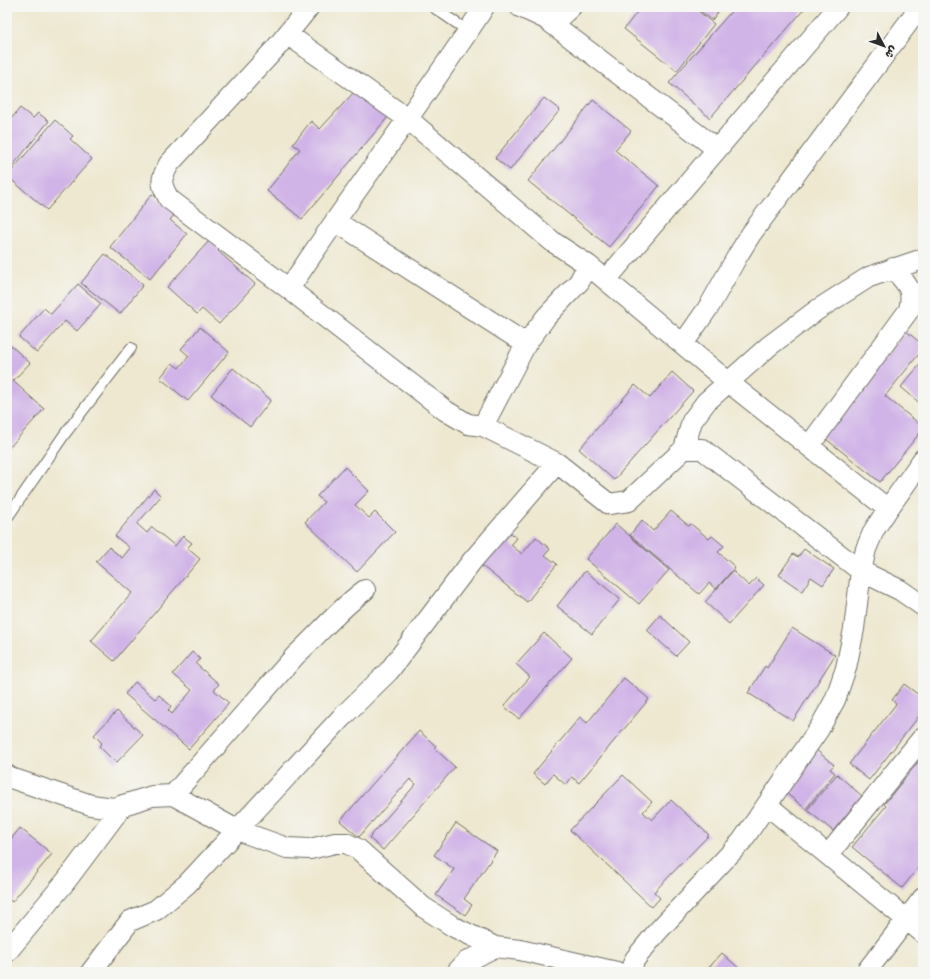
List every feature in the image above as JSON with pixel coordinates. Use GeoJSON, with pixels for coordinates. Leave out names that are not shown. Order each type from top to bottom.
{"type":"FeatureCollection","features":[{"type":"Feature","properties":{"kind":"street"},"geometry":{"type":"LineString","coordinates":[[309,7],[276,48],[169,164],[162,176],[163,188],[168,199],[289,289],[446,411],[468,424],[483,426],[557,463],[609,504],[629,501],[684,449],[692,421],[706,402],[769,346],[817,310],[869,277],[923,259]]}},
{"type":"Feature","properties":{"kind":"street"},"geometry":{"type":"LineString","coordinates":[[289,289],[334,220],[408,119],[484,7]]}},
{"type":"Feature","properties":{"kind":"street"},"geometry":{"type":"LineString","coordinates":[[520,7],[546,19],[717,149]]}},
{"type":"Feature","properties":{"kind":"street"},"geometry":{"type":"LineString","coordinates":[[546,19],[558,18],[571,7]]}},
{"type":"Feature","properties":{"kind":"street"},"geometry":{"type":"LineString","coordinates":[[606,280],[838,7]]}},
{"type":"Feature","properties":{"kind":"street"},"geometry":{"type":"LineString","coordinates":[[683,344],[710,305],[751,234],[920,7]]}},
{"type":"Feature","properties":{"kind":"street"},"geometry":{"type":"LineString","coordinates":[[287,34],[408,119],[553,242],[588,265],[728,382],[888,509]]}},
{"type":"Feature","properties":{"kind":"street"},"geometry":{"type":"LineString","coordinates":[[334,220],[526,344]]}},
{"type":"Feature","properties":{"kind":"street"},"geometry":{"type":"LineString","coordinates":[[483,426],[526,344],[546,317],[579,282],[588,265]]}},
{"type":"Feature","properties":{"kind":"street"},"geometry":{"type":"LineString","coordinates":[[809,446],[910,310],[912,298],[909,287],[893,268]]}},
{"type":"Feature","properties":{"kind":"street"},"geometry":{"type":"LineString","coordinates":[[684,449],[702,449],[861,571],[900,590],[923,606]]}},
{"type":"Feature","properties":{"kind":"street"},"geometry":{"type":"LineString","coordinates":[[630,972],[634,959],[693,892],[742,841],[819,729],[835,700],[847,660],[854,629],[861,571],[866,549],[874,530],[923,459]]}},
{"type":"Feature","properties":{"kind":"street"},"geometry":{"type":"LineString","coordinates":[[91,972],[130,922],[156,910],[187,884],[342,717],[388,671],[472,561],[557,463]]}},
{"type":"Feature","properties":{"kind":"street"},"geometry":{"type":"LineString","coordinates":[[173,795],[295,656],[316,637],[348,603],[365,590]]}},
{"type":"Feature","properties":{"kind":"street"},"geometry":{"type":"LineString","coordinates":[[828,855],[923,737]]}},
{"type":"Feature","properties":{"kind":"street"},"geometry":{"type":"LineString","coordinates":[[7,775],[11,778],[92,805],[114,808],[152,796],[173,795],[237,830],[288,848],[310,849],[335,843],[346,843],[358,849],[423,907],[454,927],[495,947],[520,950],[617,972]]}},
{"type":"Feature","properties":{"kind":"street"},"geometry":{"type":"LineString","coordinates":[[7,952],[66,881],[123,805]]}},
{"type":"Feature","properties":{"kind":"street"},"geometry":{"type":"LineString","coordinates":[[767,805],[923,933]]}},
{"type":"Feature","properties":{"kind":"street"},"geometry":{"type":"LineString","coordinates":[[866,972],[923,898]]}},
{"type":"Feature","properties":{"kind":"street"},"geometry":{"type":"LineString","coordinates":[[457,972],[466,962],[495,947]]}},
{"type":"Feature","properties":{"kind":"lane"},"geometry":{"type":"LineString","coordinates":[[433,7],[468,31]]}},
{"type":"Feature","properties":{"kind":"lane"},"geometry":{"type":"LineString","coordinates":[[7,518],[64,435],[131,348]]}},
{"type":"Feature","properties":{"kind":"building"},"geometry":{"type":"Polygon","coordinates":[[[641,7],[693,7],[714,24],[677,71],[624,29],[641,7]]]}},
{"type":"Feature","properties":{"kind":"building"},"geometry":{"type":"Polygon","coordinates":[[[695,7],[722,7],[712,20],[695,7]]]}},
{"type":"Feature","properties":{"kind":"building"},"geometry":{"type":"Polygon","coordinates":[[[735,7],[806,7],[710,118],[669,83],[735,7]]]}},
{"type":"Feature","properties":{"kind":"building"},"geometry":{"type":"Polygon","coordinates":[[[355,91],[388,117],[302,219],[267,191],[300,149],[293,144],[311,121],[320,129],[355,91]]]}},
{"type":"Feature","properties":{"kind":"building"},"geometry":{"type":"Polygon","coordinates":[[[544,98],[560,110],[510,170],[495,158],[544,98]]]}},
{"type":"Feature","properties":{"kind":"building"},"geometry":{"type":"Polygon","coordinates":[[[593,100],[631,131],[615,150],[659,186],[609,247],[528,181],[593,100]]]}},
{"type":"Feature","properties":{"kind":"building"},"geometry":{"type":"Polygon","coordinates":[[[20,108],[33,118],[38,113],[49,121],[7,173],[7,124],[20,108]]]}},
{"type":"Feature","properties":{"kind":"building"},"geometry":{"type":"Polygon","coordinates":[[[55,120],[73,136],[70,139],[92,159],[47,210],[7,176],[55,120]]]}},
{"type":"Feature","properties":{"kind":"building"},"geometry":{"type":"Polygon","coordinates":[[[152,194],[176,213],[170,220],[187,234],[150,279],[110,247],[152,194]]]}},
{"type":"Feature","properties":{"kind":"building"},"geometry":{"type":"Polygon","coordinates":[[[209,241],[255,284],[219,324],[202,309],[197,314],[167,287],[209,241]]]}},
{"type":"Feature","properties":{"kind":"building"},"geometry":{"type":"Polygon","coordinates":[[[105,254],[143,285],[120,314],[81,283],[105,254]]]}},
{"type":"Feature","properties":{"kind":"building"},"geometry":{"type":"Polygon","coordinates":[[[78,284],[101,304],[77,331],[65,321],[37,353],[19,337],[44,308],[51,314],[78,284]]]}},
{"type":"Feature","properties":{"kind":"building"},"geometry":{"type":"Polygon","coordinates":[[[200,327],[229,352],[188,401],[160,378],[172,363],[179,368],[189,356],[181,349],[200,327]]]}},
{"type":"Feature","properties":{"kind":"building"},"geometry":{"type":"Polygon","coordinates":[[[906,331],[923,345],[923,349],[885,396],[923,427],[923,429],[880,482],[821,435],[906,331]]]}},
{"type":"Feature","properties":{"kind":"building"},"geometry":{"type":"Polygon","coordinates":[[[7,342],[30,363],[13,381],[44,409],[7,450],[7,386],[9,384],[7,382],[7,342]]]}},
{"type":"Feature","properties":{"kind":"building"},"geometry":{"type":"Polygon","coordinates":[[[923,361],[923,406],[901,387],[923,361]]]}},
{"type":"Feature","properties":{"kind":"building"},"geometry":{"type":"Polygon","coordinates":[[[233,368],[271,400],[250,427],[211,395],[233,368]]]}},
{"type":"Feature","properties":{"kind":"building"},"geometry":{"type":"Polygon","coordinates":[[[672,372],[693,391],[614,480],[579,449],[635,385],[650,398],[672,372]]]}},
{"type":"Feature","properties":{"kind":"building"},"geometry":{"type":"Polygon","coordinates":[[[345,467],[369,491],[355,505],[369,518],[375,512],[395,532],[357,572],[305,522],[324,502],[317,496],[345,467]]]}},
{"type":"Feature","properties":{"kind":"building"},"geometry":{"type":"Polygon","coordinates":[[[154,489],[161,496],[137,524],[147,533],[152,527],[175,546],[183,536],[192,543],[187,548],[200,559],[114,661],[91,641],[132,593],[96,562],[109,547],[122,558],[130,548],[115,536],[154,489]]]}},
{"type":"Feature","properties":{"kind":"building"},"geometry":{"type":"Polygon","coordinates":[[[671,511],[689,526],[691,524],[709,539],[712,536],[724,546],[718,552],[735,567],[716,589],[709,583],[699,594],[630,535],[642,520],[653,531],[671,511]]]}},
{"type":"Feature","properties":{"kind":"building"},"geometry":{"type":"Polygon","coordinates":[[[616,524],[669,570],[639,604],[586,559],[616,524]]]}},
{"type":"Feature","properties":{"kind":"building"},"geometry":{"type":"Polygon","coordinates":[[[504,528],[517,538],[511,545],[522,554],[536,537],[550,549],[545,555],[557,564],[527,602],[477,562],[504,528]]]}},
{"type":"Feature","properties":{"kind":"building"},"geometry":{"type":"Polygon","coordinates":[[[804,549],[834,569],[823,585],[811,577],[802,591],[779,575],[793,554],[798,557],[804,549]]]}},
{"type":"Feature","properties":{"kind":"building"},"geometry":{"type":"Polygon","coordinates":[[[585,571],[620,599],[592,634],[557,606],[585,571]]]}},
{"type":"Feature","properties":{"kind":"building"},"geometry":{"type":"Polygon","coordinates":[[[733,571],[749,586],[756,578],[764,585],[729,624],[705,602],[733,571]]]}},
{"type":"Feature","properties":{"kind":"building"},"geometry":{"type":"Polygon","coordinates":[[[660,615],[689,642],[676,656],[647,630],[660,615]]]}},
{"type":"Feature","properties":{"kind":"building"},"geometry":{"type":"Polygon","coordinates":[[[792,628],[835,655],[793,721],[748,693],[765,666],[767,668],[792,628]]]}},
{"type":"Feature","properties":{"kind":"building"},"geometry":{"type":"Polygon","coordinates":[[[544,633],[572,658],[519,719],[504,706],[530,677],[516,664],[544,633]]]}},
{"type":"Feature","properties":{"kind":"building"},"geometry":{"type":"Polygon","coordinates":[[[192,652],[200,659],[196,664],[219,684],[214,690],[229,703],[189,749],[125,694],[135,682],[155,699],[159,695],[171,706],[168,710],[172,714],[192,690],[173,674],[192,652]]]}},
{"type":"Feature","properties":{"kind":"building"},"geometry":{"type":"Polygon","coordinates":[[[624,678],[649,699],[579,783],[572,777],[566,785],[553,774],[545,784],[533,774],[580,717],[587,723],[624,678]]]}},
{"type":"Feature","properties":{"kind":"building"},"geometry":{"type":"Polygon","coordinates":[[[904,684],[923,698],[923,711],[869,780],[849,764],[896,704],[892,700],[904,684]]]}},
{"type":"Feature","properties":{"kind":"building"},"geometry":{"type":"Polygon","coordinates":[[[117,711],[143,735],[116,763],[99,746],[102,743],[94,735],[117,711]]]}},
{"type":"Feature","properties":{"kind":"building"},"geometry":{"type":"Polygon","coordinates":[[[419,731],[436,746],[434,748],[455,767],[383,850],[369,838],[416,784],[410,779],[359,837],[340,821],[419,731]]]}},
{"type":"Feature","properties":{"kind":"building"},"geometry":{"type":"Polygon","coordinates":[[[814,748],[834,765],[830,769],[835,773],[806,809],[781,789],[814,748]]]}},
{"type":"Feature","properties":{"kind":"building"},"geometry":{"type":"Polygon","coordinates":[[[923,756],[923,862],[902,888],[852,847],[886,806],[884,804],[923,756]]]}},
{"type":"Feature","properties":{"kind":"building"},"geometry":{"type":"Polygon","coordinates":[[[837,774],[862,796],[833,831],[807,810],[837,774]]]}},
{"type":"Feature","properties":{"kind":"building"},"geometry":{"type":"Polygon","coordinates":[[[623,775],[652,802],[643,812],[652,820],[671,800],[709,835],[654,892],[660,898],[652,907],[570,830],[623,775]]]}},
{"type":"Feature","properties":{"kind":"building"},"geometry":{"type":"Polygon","coordinates":[[[456,823],[497,851],[464,899],[472,905],[465,915],[436,895],[454,869],[434,855],[456,823]]]}},
{"type":"Feature","properties":{"kind":"building"},"geometry":{"type":"Polygon","coordinates":[[[20,828],[52,854],[12,902],[7,898],[7,844],[20,828]]]}},
{"type":"Feature","properties":{"kind":"building"},"geometry":{"type":"Polygon","coordinates":[[[722,953],[743,972],[705,972],[722,953]]]}}]}
